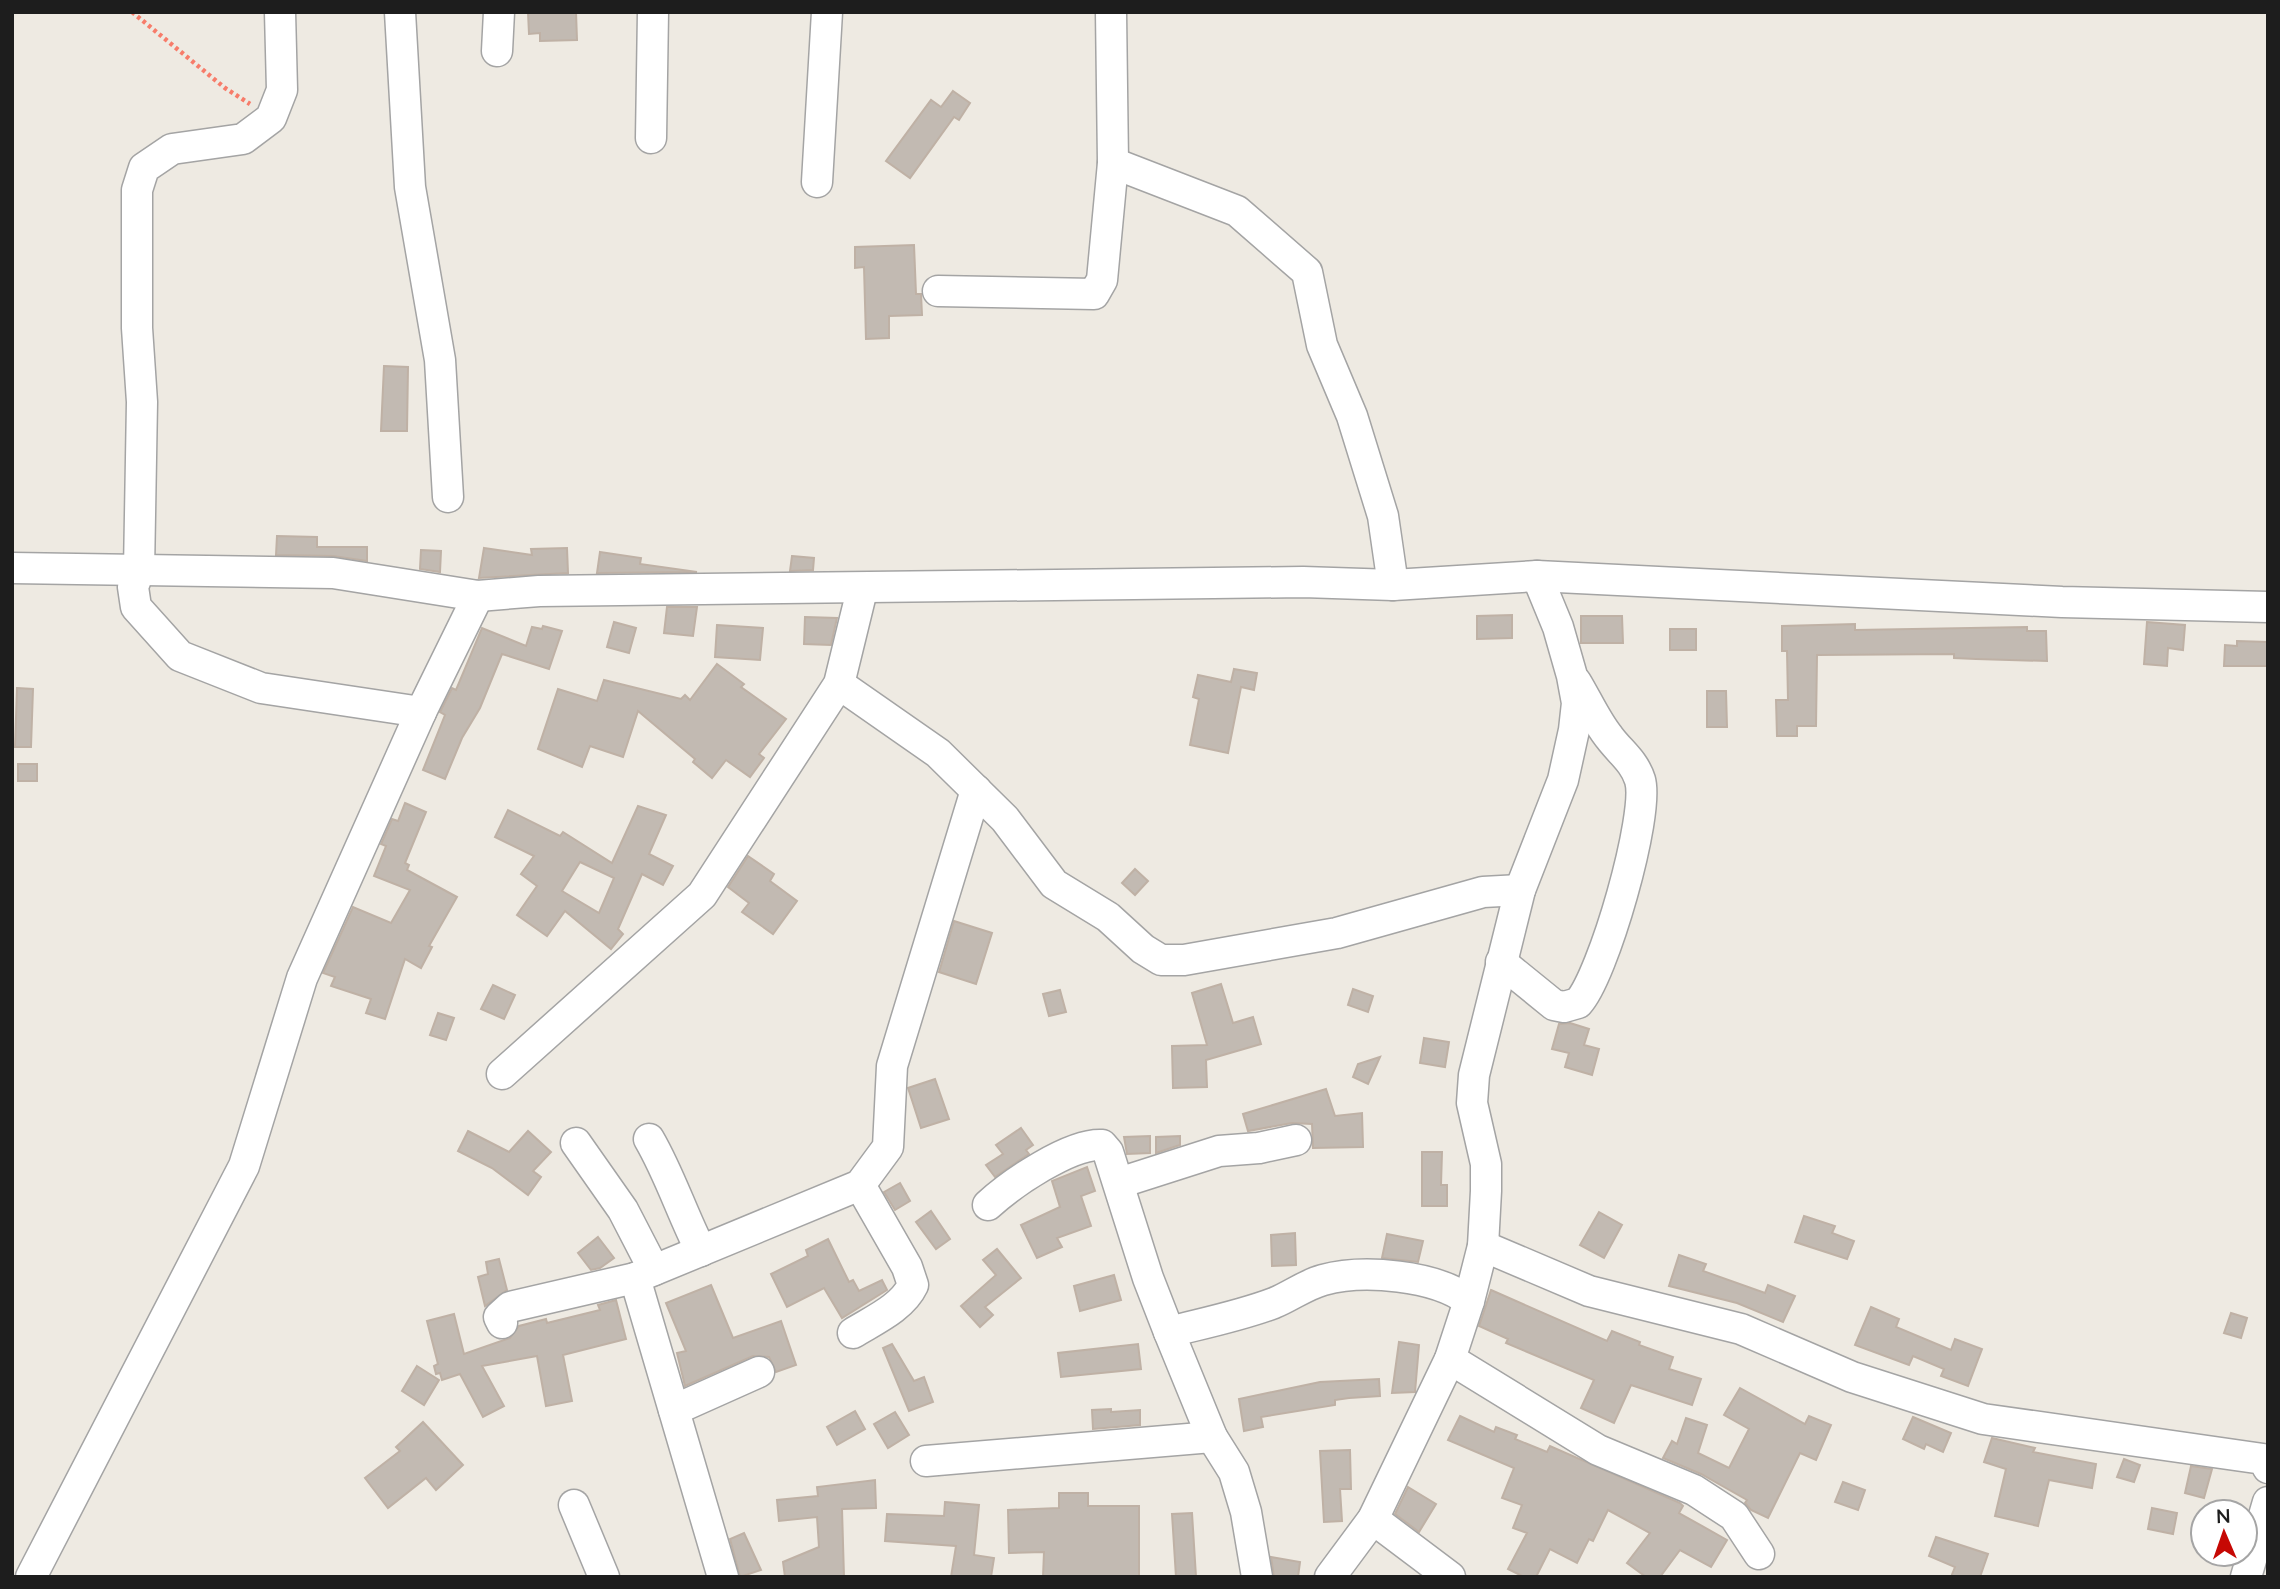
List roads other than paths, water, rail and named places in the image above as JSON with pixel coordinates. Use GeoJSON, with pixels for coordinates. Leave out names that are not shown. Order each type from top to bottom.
{"type":"FeatureCollection","features":[{"type":"Feature","properties":{"kind":"street"},"geometry":{"type":"LineString","coordinates":[[280,12],[282,90],[271,118],[243,139],[172,149],[144,168],[136,190],[137,327],[142,402],[139,571],[133,587],[136,607],[180,656],[261,688],[421,712]]}},
{"type":"Feature","properties":{"kind":"street"},"geometry":{"type":"LineString","coordinates":[[400,12],[410,187],[440,360],[448,497]]}},
{"type":"Feature","properties":{"kind":"street"},"geometry":{"type":"LineString","coordinates":[[497,51],[499,12]]}},
{"type":"Feature","properties":{"kind":"street"},"geometry":{"type":"LineString","coordinates":[[651,138],[653,12]]}},
{"type":"Feature","properties":{"kind":"street"},"geometry":{"type":"LineString","coordinates":[[817,181],[827,12]]}},
{"type":"Feature","properties":{"kind":"street"},"geometry":{"type":"LineString","coordinates":[[938,291],[1094,294],[1102,280],[1113,163],[1111,12]]}},
{"type":"Feature","properties":{"kind":"street"},"geometry":{"type":"LineString","coordinates":[[1113,163],[1237,211],[1307,272],[1322,345],[1352,416],[1383,516],[1393,585]]}},
{"type":"Feature","properties":{"kind":"street"},"geometry":{"type":"LineString","coordinates":[[12,568],[333,573],[478,596],[539,592],[862,590],[1303,582],[1393,585],[1537,576],[2062,602],[2268,607]]}},
{"type":"Feature","properties":{"kind":"street"},"geometry":{"type":"LineString","coordinates":[[1330,1577],[1373,1519],[1450,1359],[1483,1246],[1486,1164],[1472,1091],[1520,890],[1563,780],[1577,703],[1558,627],[1537,576]]}},
{"type":"Feature","properties":{"kind":"street"},"geometry":{"type":"LineString","coordinates":[[502,1074],[702,895],[839,684],[862,590]]}},
{"type":"Feature","properties":{"kind":"street"},"geometry":{"type":"LineString","coordinates":[[31,1577],[244,1166],[302,978],[421,712],[478,596]]}},
{"type":"Feature","properties":{"kind":"street"},"geometry":{"type":"LineString","coordinates":[[1502,962],[1554,1005],[1563,1007],[1578,1003],[1590,984],[1607,938],[1634,849],[1641,815],[1640,781],[1626,754],[1609,737],[1572,676]]}},
{"type":"Feature","properties":{"kind":"street"},"geometry":{"type":"LineString","coordinates":[[839,684],[938,753],[1005,818],[1054,884],[1108,917],[1143,949],[1161,960],[1184,960],[1337,933],[1483,892],[1520,890]]}},
{"type":"Feature","properties":{"kind":"street"},"geometry":{"type":"LineString","coordinates":[[502,1323],[499,1317],[502,1311],[510,1307],[645,1274],[860,1185],[888,1147],[892,1066],[976,790]]}},
{"type":"Feature","properties":{"kind":"street"},"geometry":{"type":"LineString","coordinates":[[649,1139],[665,1166],[680,1210],[701,1251]]}},
{"type":"Feature","properties":{"kind":"street"},"geometry":{"type":"LineString","coordinates":[[1119,1183],[1219,1151],[1259,1148],[1296,1140]]}},
{"type":"Feature","properties":{"kind":"street"},"geometry":{"type":"LineString","coordinates":[[576,1143],[623,1210],[645,1274],[674,1410],[723,1577]]}},
{"type":"Feature","properties":{"kind":"street"},"geometry":{"type":"LineString","coordinates":[[988,1205],[1018,1179],[1092,1144],[1102,1145],[1108,1152],[1148,1278],[1169,1332],[1212,1437],[1234,1472],[1245,1512],[1256,1577]]}},
{"type":"Feature","properties":{"kind":"street"},"geometry":{"type":"LineString","coordinates":[[853,1333],[908,1297],[913,1285],[907,1267],[860,1185]]}},
{"type":"Feature","properties":{"kind":"street"},"geometry":{"type":"LineString","coordinates":[[1483,1246],[1589,1291],[1741,1329],[1852,1377],[1983,1419],[2263,1459],[2268,1468]]}},
{"type":"Feature","properties":{"kind":"street"},"geometry":{"type":"LineString","coordinates":[[1169,1332],[1275,1303],[1319,1281],[1342,1276],[1430,1281],[1457,1292],[1469,1301]]}},
{"type":"Feature","properties":{"kind":"street"},"geometry":{"type":"LineString","coordinates":[[1450,1359],[1598,1450],[1694,1490],[1734,1516],[1759,1554]]}},
{"type":"Feature","properties":{"kind":"street"},"geometry":{"type":"LineString","coordinates":[[674,1410],[759,1372]]}},
{"type":"Feature","properties":{"kind":"street"},"geometry":{"type":"LineString","coordinates":[[926,1461],[1212,1437]]}},
{"type":"Feature","properties":{"kind":"street"},"geometry":{"type":"LineString","coordinates":[[2246,1577],[2268,1502]]}},
{"type":"Feature","properties":{"kind":"street"},"geometry":{"type":"LineString","coordinates":[[574,1505],[604,1577]]}},
{"type":"Feature","properties":{"kind":"street"},"geometry":{"type":"LineString","coordinates":[[1373,1519],[1450,1577]]}}]}
